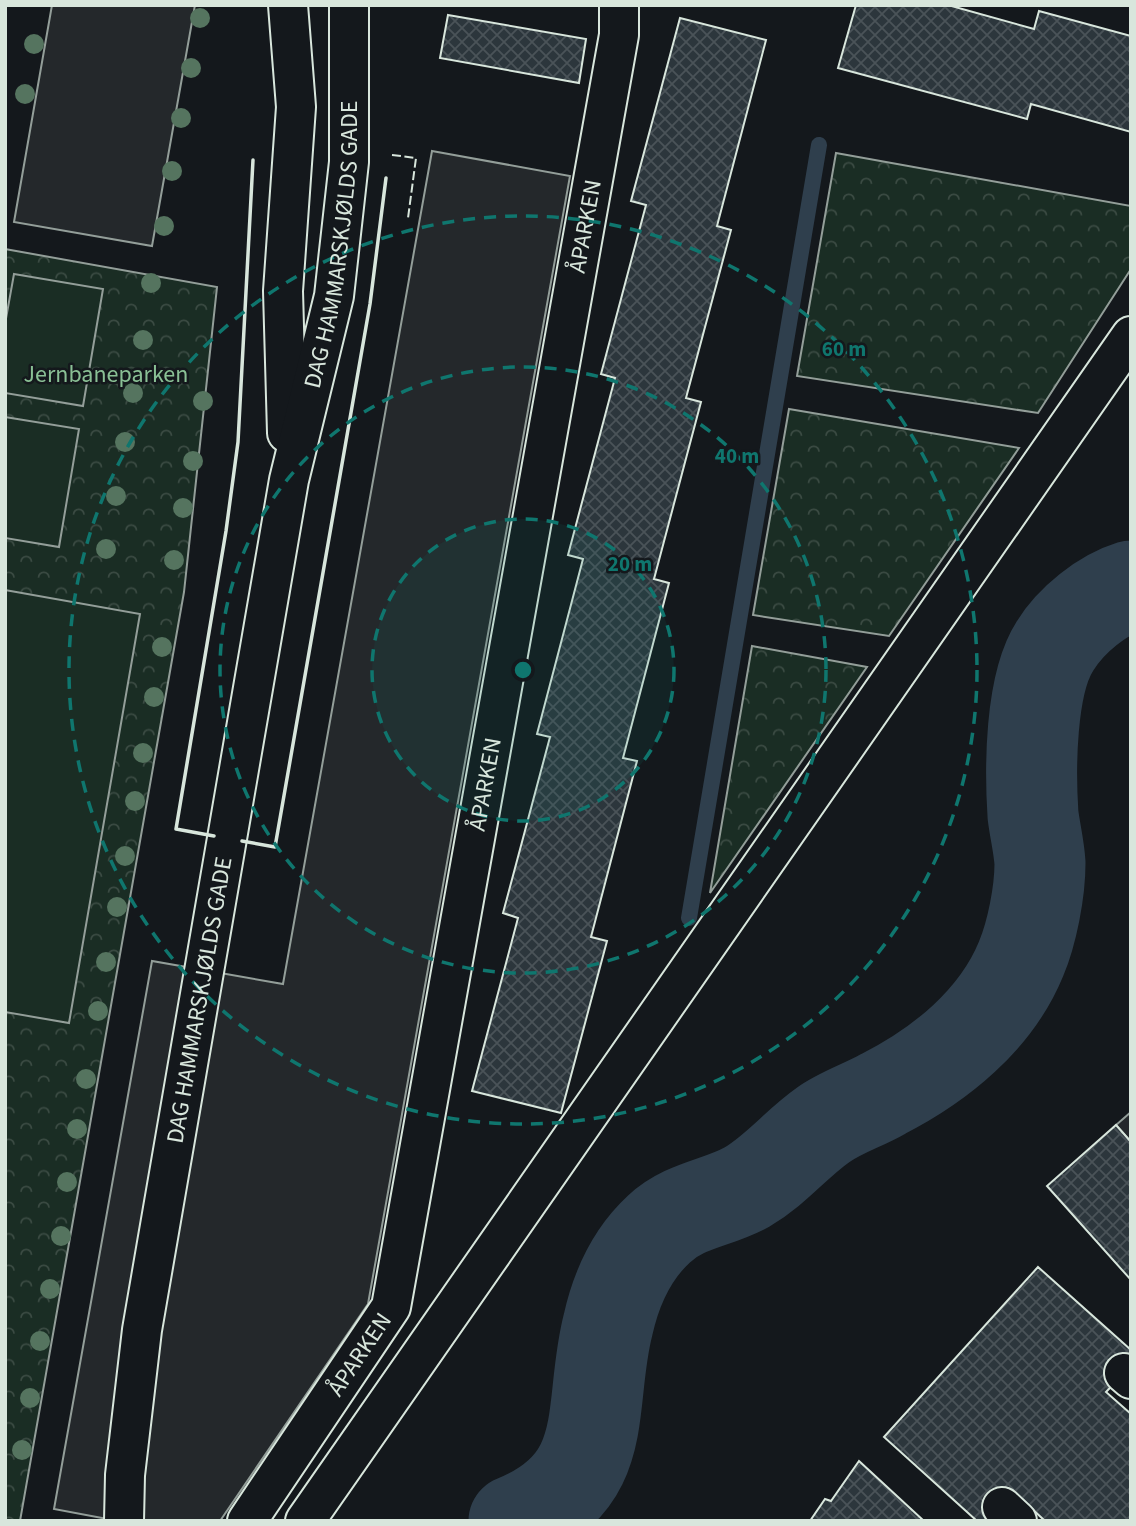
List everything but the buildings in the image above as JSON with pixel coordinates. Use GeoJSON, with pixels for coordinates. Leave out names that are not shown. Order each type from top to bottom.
{"type":"FeatureCollection","features":[{"type":"Feature","properties":{"kind":"street","name":"DAG HAMMARSKJØLDS GADE"},"geometry":{"type":"LineString","coordinates":[[288,5],[296,107],[283,291],[289,480]]}},
{"type":"Feature","properties":{"kind":"street","name":"DAG HAMMARSKJØLDS GADE"},"geometry":{"type":"LineString","coordinates":[[124,1521],[125,1475],[142,1330],[289,480],[334,296],[349,162],[349,5]]}},
{"type":"Feature","properties":{"kind":"street","name":"ÅPARKEN"},"geometry":{"type":"LineString","coordinates":[[247,1521],[391,1307],[619,35],[619,5]]}},
{"type":"Feature","properties":{"kind":"street"},"geometry":{"type":"LineString","coordinates":[[305,1521],[1131,336]]}},
{"type":"Feature","properties":{"kind":"green space"},"geometry":{"type":"Polygon","coordinates":[[[836,153],[1131,206],[1131,269],[1038,413],[797,376],[836,153]]]}},
{"type":"Feature","properties":{"kind":"green space","name":"Jernbaneparken"},"geometry":{"type":"Polygon","coordinates":[[[5,249],[217,287],[184,592],[20,1521],[5,1521],[5,249]]]}},
{"type":"Feature","properties":{"kind":"green space"},"geometry":{"type":"Polygon","coordinates":[[[14,274],[103,289],[83,406],[5,393],[5,324],[14,274]]]}},
{"type":"Feature","properties":{"kind":"green space"},"geometry":{"type":"Polygon","coordinates":[[[789,409],[1019,448],[889,636],[753,615],[789,409]]]}},
{"type":"Feature","properties":{"kind":"green space"},"geometry":{"type":"Polygon","coordinates":[[[5,417],[79,429],[59,547],[5,538],[5,417]]]}},
{"type":"Feature","properties":{"kind":"green space"},"geometry":{"type":"Polygon","coordinates":[[[5,590],[140,614],[69,1023],[5,1012],[5,590]]]}},
{"type":"Feature","properties":{"kind":"green space"},"geometry":{"type":"Polygon","coordinates":[[[752,646],[867,667],[710,893],[752,646]]]}},
{"type":"Feature","properties":{"kind":"shaded area"},"geometry":{"type":"Polygon","coordinates":[[[52,5],[195,5],[152,246],[14,222],[52,5]]]}},
{"type":"Feature","properties":{"kind":"shaded area"},"geometry":{"type":"Polygon","coordinates":[[[432,151],[570,176],[368,1304],[220,1521],[118,1521],[54,1509],[152,961],[283,984],[432,151]]]}},
{"type":"Feature","properties":{"kind":"shaded area"},"geometry":{"type":"Polygon","coordinates":[[[1131,1112],[1131,1142],[1116,1125],[1131,1112]]]}},
{"type":"Feature","properties":{"kind":"waterway"},"geometry":{"type":"LineString","coordinates":[[689,918],[819,145]]}},
{"type":"Feature","properties":{"kind":"waterway"},"geometry":{"type":"LineString","coordinates":[[514,1521],[546,1504],[568,1485],[582,1463],[591,1439],[602,1355],[611,1312],[626,1273],[649,1239],[669,1221],[690,1209],[747,1187],[830,1120],[876,1098],[925,1069],[964,1038],[997,1002],[1021,959],[1037,899],[1040,863],[1033,815],[1032,752],[1036,704],[1047,663],[1055,646],[1078,618],[1098,602],[1131,586]]}},
{"type":"Feature","properties":{"kind":"fence"},"geometry":{"type":"LineString","coordinates":[[392,155],[416,158],[408,218]]}},
{"type":"Feature","properties":{"kind":"wall"},"geometry":{"type":"LineString","coordinates":[[214,836],[176,829],[226,531],[238,442],[253,160]]}},
{"type":"Feature","properties":{"kind":"wall"},"geometry":{"type":"LineString","coordinates":[[242,841],[275,847],[370,304],[386,178]]}}]}
